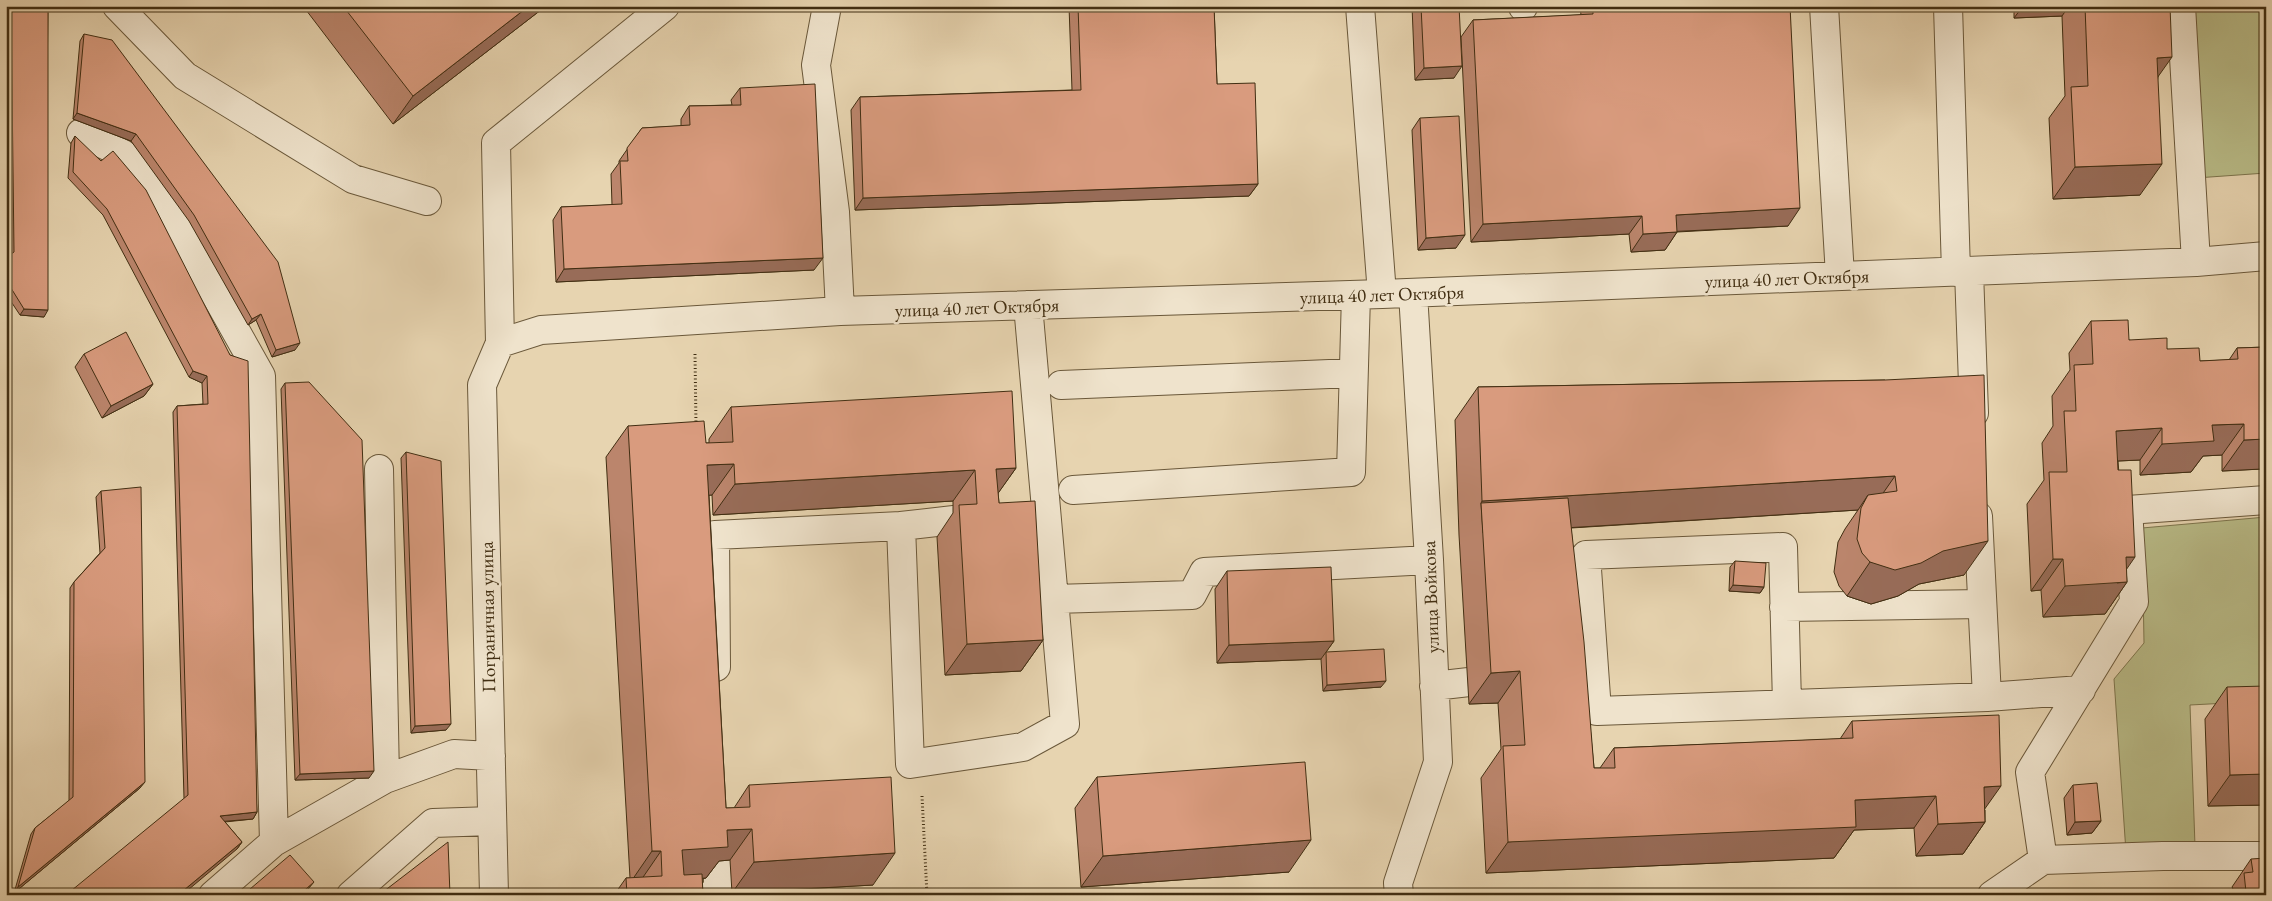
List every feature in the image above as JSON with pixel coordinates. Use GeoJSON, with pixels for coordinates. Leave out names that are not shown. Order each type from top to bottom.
{"type":"FeatureCollection","features":[{"type":"Feature","properties":{"kind":"street"},"geometry":{"type":"LineString","coordinates":[[118,6],[185,76],[353,179],[427,201]]}},
{"type":"Feature","properties":{"kind":"street"},"geometry":{"type":"LineString","coordinates":[[500,343],[496,143],[665,6]]}},
{"type":"Feature","properties":{"kind":"street"},"geometry":{"type":"LineString","coordinates":[[827,6],[816,65],[835,212],[840,311]]}},
{"type":"Feature","properties":{"kind":"street"},"geometry":{"type":"LineString","coordinates":[[1073,490],[1351,472],[1353,373],[1369,294],[1360,6]]}},
{"type":"Feature","properties":{"kind":"street"},"geometry":{"type":"LineString","coordinates":[[1824,6],[1840,276]]}},
{"type":"Feature","properties":{"kind":"street"},"geometry":{"type":"LineString","coordinates":[[1948,6],[1962,271],[1975,438]]}},
{"type":"Feature","properties":{"kind":"street"},"geometry":{"type":"LineString","coordinates":[[2181,6],[2196,262]]}},
{"type":"Feature","properties":{"kind":"street"},"geometry":{"type":"LineString","coordinates":[[81,133],[123,154],[161,198],[261,376],[274,842]]}},
{"type":"Feature","properties":{"kind":"street","name":"улица 40 лет Октября"},"geometry":{"type":"LineString","coordinates":[[500,343],[541,330],[840,311],[1413,293],[2196,262],[2266,256]]}},
{"type":"Feature","properties":{"kind":"street","name":"улица Войкова"},"geometry":{"type":"LineString","coordinates":[[1399,895],[1398,882],[1438,762],[1429,560],[1413,293]]}},
{"type":"Feature","properties":{"kind":"street"},"geometry":{"type":"LineString","coordinates":[[901,526],[910,764],[1023,747],[1065,724],[1054,599],[1033,511],[1028,305]]}},
{"type":"Feature","properties":{"kind":"street","name":"Пограничная улица"},"geometry":{"type":"LineString","coordinates":[[494,895],[482,385],[500,343]]}},
{"type":"Feature","properties":{"kind":"street"},"geometry":{"type":"LineString","coordinates":[[1062,386],[1353,373]]}},
{"type":"Feature","properties":{"kind":"street"},"geometry":{"type":"LineString","coordinates":[[379,469],[384,779]]}},
{"type":"Feature","properties":{"kind":"street"},"geometry":{"type":"LineString","coordinates":[[1977,487],[1987,697]]}},
{"type":"Feature","properties":{"kind":"street"},"geometry":{"type":"LineString","coordinates":[[2043,860],[2030,772],[2134,602],[2128,510],[2266,500]]}},
{"type":"Feature","properties":{"kind":"street"},"geometry":{"type":"LineString","coordinates":[[717,692],[715,535],[901,526],[954,520]]}},
{"type":"Feature","properties":{"kind":"street"},"geometry":{"type":"LineString","coordinates":[[1787,704],[1783,547],[1586,555],[1581,672],[1597,711],[1987,697],[2080,690]]}},
{"type":"Feature","properties":{"kind":"street"},"geometry":{"type":"LineString","coordinates":[[1054,599],[1192,595],[1204,572],[1429,560]]}},
{"type":"Feature","properties":{"kind":"street"},"geometry":{"type":"LineString","coordinates":[[1784,607],[1982,604]]}},
{"type":"Feature","properties":{"kind":"street"},"geometry":{"type":"LineString","coordinates":[[1434,686],[1469,682]]}},
{"type":"Feature","properties":{"kind":"street"},"geometry":{"type":"LineString","coordinates":[[213,895],[274,842],[384,779],[454,754],[491,756]]}},
{"type":"Feature","properties":{"kind":"street"},"geometry":{"type":"LineString","coordinates":[[351,895],[433,823],[492,821]]}},
{"type":"Feature","properties":{"kind":"street"},"geometry":{"type":"LineString","coordinates":[[1992,895],[2043,860],[2164,856],[2266,856]]}},
{"type":"Feature","properties":{"kind":"street"},"geometry":{"type":"LineString","coordinates":[[710,895],[718,891],[718,861]]}},
{"type":"Feature","properties":{"kind":"path"},"geometry":{"type":"LineString","coordinates":[[694,321],[696,426]]}},
{"type":"Feature","properties":{"kind":"path"},"geometry":{"type":"LineString","coordinates":[[920,762],[928,895]]}},
{"type":"Feature","properties":{"kind":"green space"},"geometry":{"type":"Polygon","coordinates":[[[2185,6],[2266,6],[2266,173],[2196,178],[2185,6]]]}},
{"type":"Feature","properties":{"kind":"green space"},"geometry":{"type":"Polygon","coordinates":[[[2266,517],[2266,701],[2190,705],[2195,846],[2126,852],[2114,679],[2144,643],[2142,528],[2266,517]]]}},
{"type":"Feature","properties":{"kind":"building"},"geometry":{"type":"Polygon","coordinates":[[[11,6],[48,6],[48,310],[24,309],[6,280],[6,258],[14,252],[11,6]]]}},
{"type":"Feature","properties":{"kind":"building"},"geometry":{"type":"Polygon","coordinates":[[[343,6],[529,6],[413,96],[343,6]]]}},
{"type":"Feature","properties":{"kind":"building"},"geometry":{"type":"Polygon","coordinates":[[[1078,6],[1214,6],[1217,84],[1255,83],[1258,184],[863,198],[860,97],[1081,90],[1078,6]]]}},
{"type":"Feature","properties":{"kind":"building"},"geometry":{"type":"Polygon","coordinates":[[[1421,6],[1459,6],[1462,66],[1424,68],[1421,6]]]}},
{"type":"Feature","properties":{"kind":"building"},"geometry":{"type":"Polygon","coordinates":[[[1593,6],[1790,6],[1800,208],[1676,215],[1677,232],[1643,234],[1642,216],[1483,224],[1473,20],[1593,14],[1593,6]]]}},
{"type":"Feature","properties":{"kind":"building"},"geometry":{"type":"Polygon","coordinates":[[[2085,6],[2170,6],[2172,57],[2157,58],[2162,164],[2075,167],[2071,87],[2088,86],[2085,6]]]}},
{"type":"Feature","properties":{"kind":"building"},"geometry":{"type":"Polygon","coordinates":[[[84,34],[112,40],[278,262],[300,343],[276,350],[261,314],[252,319],[194,215],[136,134],[77,113],[84,34]]]}},
{"type":"Feature","properties":{"kind":"building"},"geometry":{"type":"Polygon","coordinates":[[[815,84],[823,258],[564,269],[561,207],[622,204],[620,161],[628,161],[627,148],[642,128],[690,125],[689,106],[741,105],[740,88],[815,84]]]}},
{"type":"Feature","properties":{"kind":"building"},"geometry":{"type":"Polygon","coordinates":[[[1459,116],[1465,235],[1426,238],[1420,118],[1459,116]]]}},
{"type":"Feature","properties":{"kind":"building"},"geometry":{"type":"Polygon","coordinates":[[[75,136],[101,161],[113,151],[146,190],[230,355],[248,361],[257,812],[220,816],[242,842],[178,895],[66,895],[188,795],[177,406],[208,404],[207,376],[193,371],[107,209],[73,172],[75,136]]]}},
{"type":"Feature","properties":{"kind":"building"},"geometry":{"type":"Polygon","coordinates":[[[2128,320],[2129,340],[2167,338],[2167,349],[2199,348],[2200,361],[2238,359],[2237,348],[2266,347],[2266,439],[2244,440],[2244,424],[2212,425],[2214,441],[2162,444],[2162,428],[2116,431],[2118,470],[2131,470],[2135,557],[2126,557],[2127,582],[2065,586],[2063,559],[2053,559],[2049,472],[2067,472],[2064,411],[2076,411],[2074,365],[2093,364],[2091,321],[2128,320]]]}},
{"type":"Feature","properties":{"kind":"building"},"geometry":{"type":"Polygon","coordinates":[[[126,332],[153,384],[111,406],[84,354],[126,332]]]}},
{"type":"Feature","properties":{"kind":"building"},"geometry":{"type":"Polygon","coordinates":[[[1984,375],[1988,541],[1943,551],[1921,563],[1895,570],[1870,562],[1862,553],[1857,539],[1861,508],[1868,495],[1897,491],[1895,476],[1482,501],[1478,387],[1885,380],[1984,375]]]}},
{"type":"Feature","properties":{"kind":"building"},"geometry":{"type":"Polygon","coordinates":[[[309,382],[362,440],[374,771],[300,774],[285,383],[309,382]]]}},
{"type":"Feature","properties":{"kind":"building"},"geometry":{"type":"Polygon","coordinates":[[[1012,391],[1016,468],[996,469],[999,503],[1035,501],[1043,640],[967,644],[959,505],[977,504],[975,470],[735,484],[734,464],[707,465],[726,808],[750,807],[749,785],[891,777],[895,853],[754,862],[752,829],[727,830],[728,847],[682,850],[684,875],[702,874],[703,895],[627,895],[626,878],[662,876],[661,851],[652,851],[628,426],[704,421],[706,443],[733,442],[731,407],[1012,391]]]}},
{"type":"Feature","properties":{"kind":"building"},"geometry":{"type":"Polygon","coordinates":[[[406,452],[441,461],[451,724],[415,726],[406,452]]]}},
{"type":"Feature","properties":{"kind":"building"},"geometry":{"type":"Polygon","coordinates":[[[141,487],[145,782],[18,887],[35,828],[73,797],[74,582],[105,548],[101,491],[141,487]]]}},
{"type":"Feature","properties":{"kind":"building"},"geometry":{"type":"Polygon","coordinates":[[[1568,498],[1584,642],[1594,768],[1615,768],[1614,748],[1853,738],[1852,721],[1999,715],[2001,786],[1984,787],[1985,822],[1938,824],[1936,796],[1855,800],[1856,827],[1508,842],[1503,746],[1525,745],[1520,671],[1491,673],[1481,503],[1568,498]]]}},
{"type":"Feature","properties":{"kind":"building"},"geometry":{"type":"Polygon","coordinates":[[[1735,561],[1766,563],[1764,587],[1733,585],[1735,561]]]}},
{"type":"Feature","properties":{"kind":"building"},"geometry":{"type":"Polygon","coordinates":[[[1331,567],[1334,641],[1229,645],[1227,571],[1331,567]]]}},
{"type":"Feature","properties":{"kind":"building"},"geometry":{"type":"Polygon","coordinates":[[[1384,649],[1386,681],[1327,685],[1326,652],[1384,649]]]}},
{"type":"Feature","properties":{"kind":"building"},"geometry":{"type":"Polygon","coordinates":[[[2266,686],[2266,774],[2230,775],[2227,687],[2266,686]]]}},
{"type":"Feature","properties":{"kind":"building"},"geometry":{"type":"Polygon","coordinates":[[[1305,762],[1311,840],[1103,856],[1097,777],[1305,762]]]}},
{"type":"Feature","properties":{"kind":"building"},"geometry":{"type":"Polygon","coordinates":[[[2097,783],[2101,821],[2075,822],[2073,785],[2097,783]]]}},
{"type":"Feature","properties":{"kind":"building"},"geometry":{"type":"Polygon","coordinates":[[[448,842],[450,895],[379,895],[448,842]]]}},
{"type":"Feature","properties":{"kind":"building"},"geometry":{"type":"Polygon","coordinates":[[[290,855],[314,882],[299,895],[243,895],[290,855]]]}},
{"type":"Feature","properties":{"kind":"building"},"geometry":{"type":"Polygon","coordinates":[[[2266,858],[2266,895],[2235,895],[2234,893],[2246,892],[2244,873],[2253,872],[2251,859],[2266,858]]]}}]}
